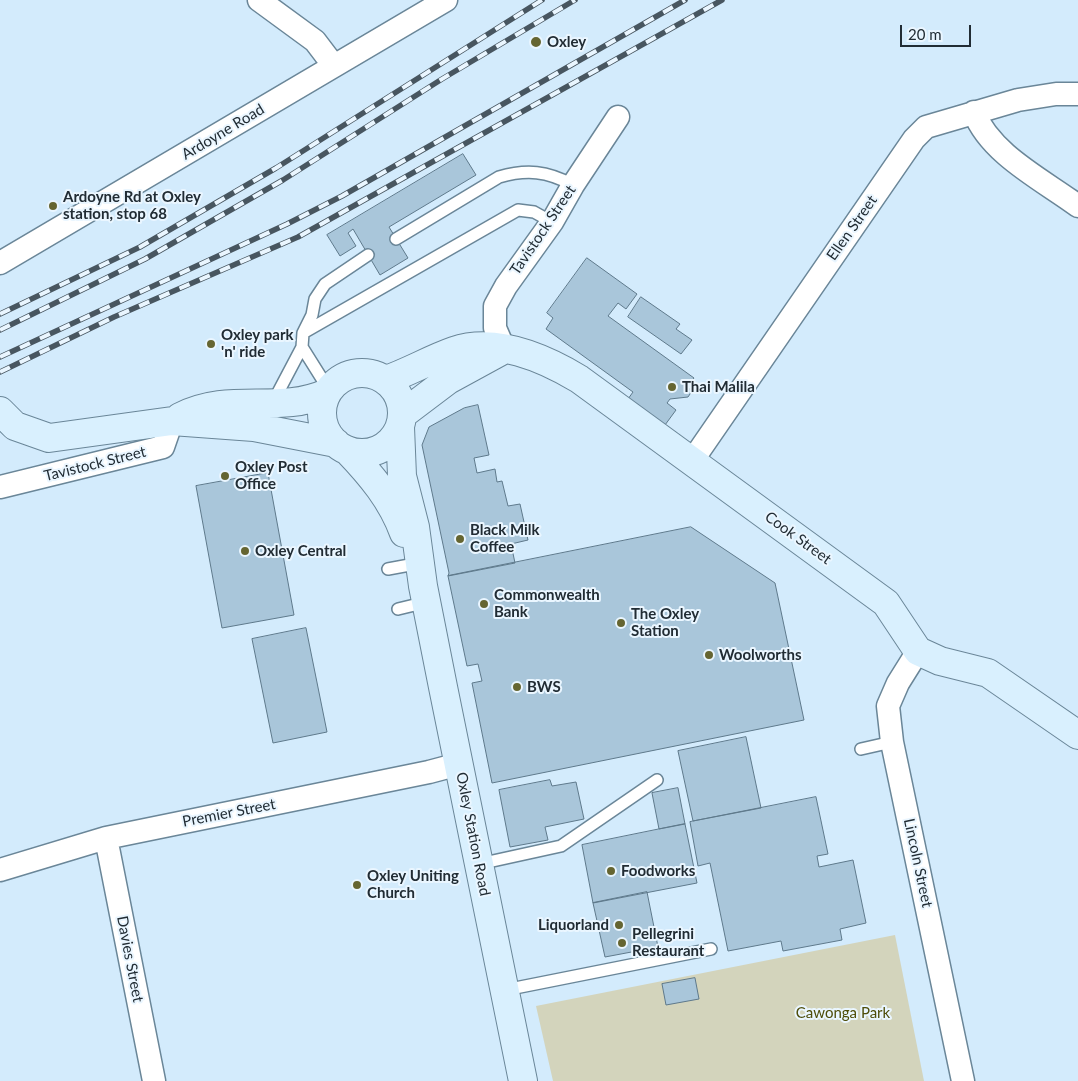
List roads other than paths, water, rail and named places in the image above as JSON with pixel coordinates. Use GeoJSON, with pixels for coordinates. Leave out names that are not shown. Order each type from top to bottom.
{"type":"FeatureCollection","features":[{"type":"Feature","properties":{"kind":"main road","name":"Cook Street"},"geometry":{"type":"LineString","coordinates":[[386,380],[456,351],[479,348],[504,349],[555,365],[579,379],[886,603],[918,651]]}},
{"type":"Feature","properties":{"kind":"main road"},"geometry":{"type":"LineString","coordinates":[[0,411],[15,426],[49,438],[172,421],[254,427],[341,446],[360,453],[378,449],[394,438],[402,420],[448,380],[504,349]]}},
{"type":"Feature","properties":{"kind":"main road"},"geometry":{"type":"LineString","coordinates":[[172,421],[199,407],[232,402],[299,402],[328,392],[347,376],[360,373],[374,374],[386,380],[395,390],[401,401],[402,420]]}},
{"type":"Feature","properties":{"kind":"main road"},"geometry":{"type":"LineString","coordinates":[[328,392],[322,406],[323,419],[327,432],[341,446]]}},
{"type":"Feature","properties":{"kind":"main road","name":"Oxley Station Road"},"geometry":{"type":"LineString","coordinates":[[402,420],[402,476],[415,527],[422,584],[523,1081]]}},
{"type":"Feature","properties":{"kind":"main road","name":"Oxley Station Road"},"geometry":{"type":"LineString","coordinates":[[341,446],[370,473],[388,499],[402,528],[422,584]]}},
{"type":"Feature","properties":{"kind":"main road"},"geometry":{"type":"LineString","coordinates":[[918,651],[940,661],[988,673],[1078,735]]}},
{"type":"Feature","properties":{"kind":"street"},"geometry":{"type":"LineString","coordinates":[[259,0],[315,41],[334,66]]}},
{"type":"Feature","properties":{"kind":"street","name":"Ardoyne Road"},"geometry":{"type":"LineString","coordinates":[[0,263],[446,0]]}},
{"type":"Feature","properties":{"kind":"street","name":"Ellen Street"},"geometry":{"type":"LineString","coordinates":[[692,461],[914,139],[926,127],[1018,100],[1056,94],[1078,94]]}},
{"type":"Feature","properties":{"kind":"street"},"geometry":{"type":"LineString","coordinates":[[974,112],[980,128],[995,146],[1078,206]]}},
{"type":"Feature","properties":{"kind":"street","name":"Tavistock Street"},"geometry":{"type":"LineString","coordinates":[[504,349],[495,328],[495,306],[506,286],[552,222],[573,185],[618,117]]}},
{"type":"Feature","properties":{"kind":"street","name":"Tavistock Street"},"geometry":{"type":"LineString","coordinates":[[0,487],[162,447],[172,421]]}},
{"type":"Feature","properties":{"kind":"street","name":"Lincoln Street"},"geometry":{"type":"LineString","coordinates":[[918,651],[898,684],[888,706],[892,742],[963,1081]]}},
{"type":"Feature","properties":{"kind":"street","name":"Premier Street"},"geometry":{"type":"LineString","coordinates":[[0,870],[106,838],[460,764]]}},
{"type":"Feature","properties":{"kind":"street","name":"Davies Street"},"geometry":{"type":"LineString","coordinates":[[106,838],[154,1081]]}},
{"type":"Feature","properties":{"kind":"lane"},"geometry":{"type":"LineString","coordinates":[[396,239],[499,177],[516,172],[534,172],[555,176],[573,185]]}},
{"type":"Feature","properties":{"kind":"lane"},"geometry":{"type":"LineString","coordinates":[[303,333],[518,210],[534,212],[552,222]]}},
{"type":"Feature","properties":{"kind":"lane"},"geometry":{"type":"LineString","coordinates":[[272,403],[302,347],[303,333],[312,315],[315,300],[325,284],[368,255]]}},
{"type":"Feature","properties":{"kind":"lane"},"geometry":{"type":"LineString","coordinates":[[302,347],[328,392]]}},
{"type":"Feature","properties":{"kind":"lane"},"geometry":{"type":"LineString","coordinates":[[388,569],[422,584],[398,609]]}},
{"type":"Feature","properties":{"kind":"lane"},"geometry":{"type":"LineString","coordinates":[[861,749],[892,742]]}},
{"type":"Feature","properties":{"kind":"lane"},"geometry":{"type":"LineString","coordinates":[[480,864],[561,846],[657,780]]}},
{"type":"Feature","properties":{"kind":"lane"},"geometry":{"type":"LineString","coordinates":[[504,990],[711,949]]}},
{"type":"Feature","properties":{"kind":"railway"},"geometry":{"type":"LineString","coordinates":[[0,314],[140,247],[276,168],[542,0]]}},
{"type":"Feature","properties":{"kind":"railway"},"geometry":{"type":"LineString","coordinates":[[0,330],[145,259],[283,180],[442,79],[575,0]]}},
{"type":"Feature","properties":{"kind":"railway"},"geometry":{"type":"LineString","coordinates":[[0,357],[287,224],[342,196],[685,0]]}},
{"type":"Feature","properties":{"kind":"railway"},"geometry":{"type":"LineString","coordinates":[[0,372],[114,317],[298,237],[722,0]]}},
{"type":"Feature","properties":{"kind":"place","name":"Oxley"},"geometry":{"type":"Point","coordinates":[536,42]}},
{"type":"Feature","properties":{"kind":"place","name":"Ardoyne Rd at Oxley station, stop 68"},"geometry":{"type":"Point","coordinates":[53,206]}},
{"type":"Feature","properties":{"kind":"place","name":"Oxley park 'n' ride"},"geometry":{"type":"Point","coordinates":[211,344]}},
{"type":"Feature","properties":{"kind":"place","name":"Thai Malila"},"geometry":{"type":"Point","coordinates":[672,387]}},
{"type":"Feature","properties":{"kind":"place","name":"Oxley Post Office"},"geometry":{"type":"Point","coordinates":[225,476]}},
{"type":"Feature","properties":{"kind":"place","name":"Black Milk Coffee"},"geometry":{"type":"Point","coordinates":[460,539]}},
{"type":"Feature","properties":{"kind":"place","name":"Oxley Central"},"geometry":{"type":"Point","coordinates":[245,551]}},
{"type":"Feature","properties":{"kind":"place","name":"Commonwealth Bank"},"geometry":{"type":"Point","coordinates":[484,604]}},
{"type":"Feature","properties":{"kind":"place","name":"The Oxley Station"},"geometry":{"type":"Point","coordinates":[621,623]}},
{"type":"Feature","properties":{"kind":"place","name":"Woolworths"},"geometry":{"type":"Point","coordinates":[709,655]}},
{"type":"Feature","properties":{"kind":"place","name":"BWS"},"geometry":{"type":"Point","coordinates":[517,687]}},
{"type":"Feature","properties":{"kind":"place","name":"Foodworks"},"geometry":{"type":"Point","coordinates":[611,871]}},
{"type":"Feature","properties":{"kind":"place","name":"Oxley Uniting Church"},"geometry":{"type":"Point","coordinates":[357,885]}},
{"type":"Feature","properties":{"kind":"place","name":"Liquorland"},"geometry":{"type":"Point","coordinates":[619,925]}},
{"type":"Feature","properties":{"kind":"place","name":"Pellegrini Restaurant"},"geometry":{"type":"Point","coordinates":[622,943]}},
{"type":"Feature","properties":{"kind":"park label","name":"Cawonga Park"},"geometry":{"type":"Point","coordinates":[843,1013]}}]}
